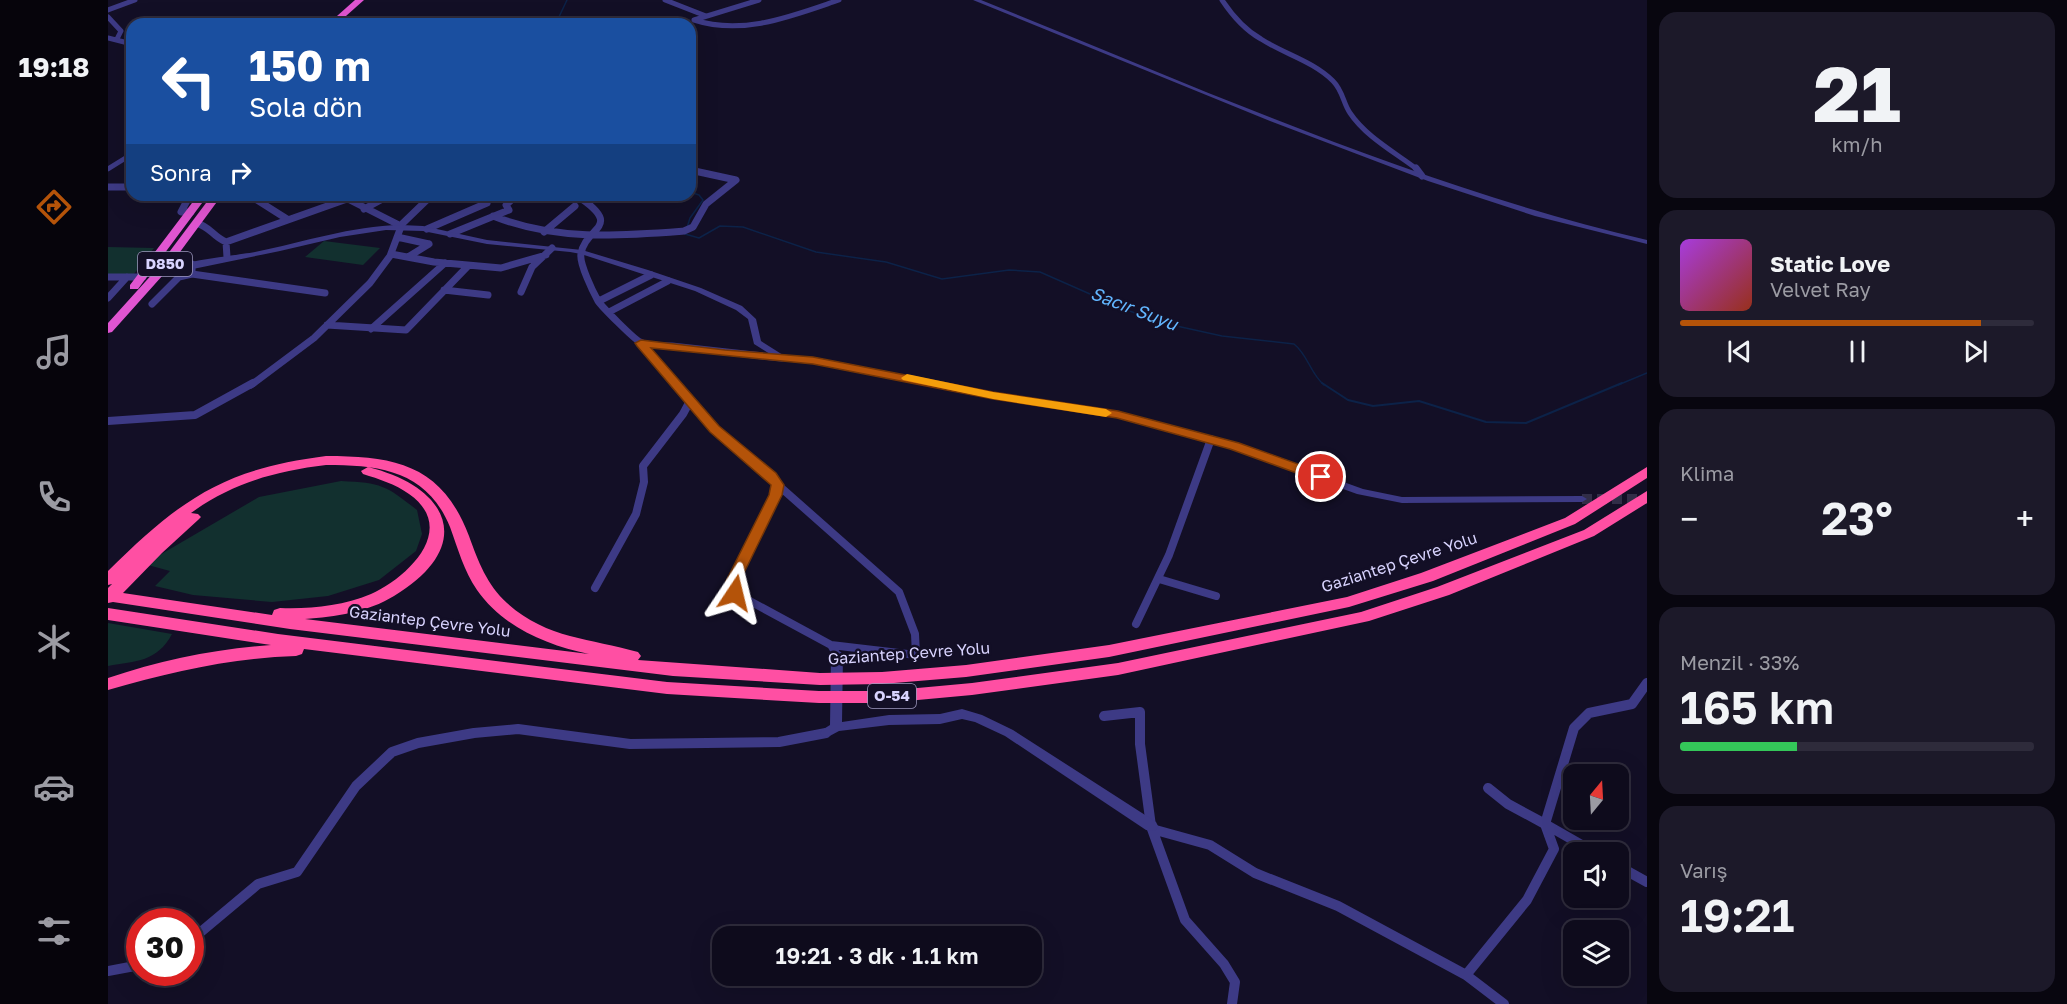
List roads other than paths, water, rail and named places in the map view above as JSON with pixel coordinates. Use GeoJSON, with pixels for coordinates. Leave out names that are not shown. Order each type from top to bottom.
{"type":"FeatureCollection","features":[{"type":"Feature","properties":{"kind":"highway"},"geometry":{"type":"LineString","coordinates":[[330,18],[350,0]]}},
{"type":"Feature","properties":{"kind":"highway"},"geometry":{"type":"LineString","coordinates":[[339,18],[360,0]]}},
{"type":"Feature","properties":{"kind":"highway","name":"D850"},"geometry":{"type":"LineString","coordinates":[[108,316],[143,277],[199,201]]}},
{"type":"Feature","properties":{"kind":"highway","name":"D850"},"geometry":{"type":"LineString","coordinates":[[108,330],[159,273],[212,201]]}},
{"type":"Feature","properties":{"kind":"highway"},"geometry":{"type":"LineString","coordinates":[[108,580],[142,546],[188,508],[237,480],[296,464],[331,460],[377,463],[410,473],[425,481],[437,492],[448,510],[480,584],[501,609],[530,629],[567,643],[616,653],[700,666],[820,679]]}},
{"type":"Feature","properties":{"kind":"highway"},"geometry":{"type":"LineString","coordinates":[[328,469],[369,472],[391,478],[412,488],[427,499],[435,512],[437,530],[433,550],[422,567],[386,593],[344,608],[312,613],[264,613],[113,597],[156,549],[199,512],[233,492],[269,478],[328,469]]}},
{"type":"Feature","properties":{"kind":"highway","name":"Gaziantep Çevre Yolu"},"geometry":{"type":"LineString","coordinates":[[113,597],[302,625],[673,670],[820,679],[882,678],[966,671],[1109,651],[1348,602],[1427,577],[1570,521],[1647,471]]}},
{"type":"Feature","properties":{"kind":"highway","name":"O-54"},"geometry":{"type":"LineString","coordinates":[[108,614],[278,639],[667,688],[819,697],[885,697],[972,689],[1118,669],[1363,618],[1454,587],[1588,533],[1614,519],[1647,495]]}},
{"type":"Feature","properties":{"kind":"highway"},"geometry":{"type":"LineString","coordinates":[[108,684],[206,657],[255,650],[296,650],[667,688]]}},
{"type":"Feature","properties":{"kind":"street"},"geometry":{"type":"LineString","coordinates":[[108,10],[135,0]]}},
{"type":"Feature","properties":{"kind":"street"},"geometry":{"type":"LineString","coordinates":[[665,0],[706,16]]}},
{"type":"Feature","properties":{"kind":"street"},"geometry":{"type":"LineString","coordinates":[[696,19],[759,0]]}},
{"type":"Feature","properties":{"kind":"street"},"geometry":{"type":"LineString","coordinates":[[696,21],[705,26],[724,27],[766,22],[838,0]]}},
{"type":"Feature","properties":{"kind":"street"},"geometry":{"type":"LineString","coordinates":[[976,0],[1323,140],[1422,176],[1555,219],[1647,242]]}},
{"type":"Feature","properties":{"kind":"street"},"geometry":{"type":"LineString","coordinates":[[1222,0],[1233,16],[1260,39],[1302,59],[1333,81],[1344,96],[1350,113],[1388,150],[1417,169],[1422,176]]}},
{"type":"Feature","properties":{"kind":"street"},"geometry":{"type":"LineString","coordinates":[[108,17],[121,31],[117,39]]}},
{"type":"Feature","properties":{"kind":"street"},"geometry":{"type":"LineString","coordinates":[[108,38],[126,42]]}},
{"type":"Feature","properties":{"kind":"street"},"geometry":{"type":"LineString","coordinates":[[108,169],[126,158]]}},
{"type":"Feature","properties":{"kind":"street"},"geometry":{"type":"LineString","coordinates":[[493,216],[510,224],[544,232],[589,238],[687,230],[706,204],[736,180],[696,171]]}},
{"type":"Feature","properties":{"kind":"street"},"geometry":{"type":"LineString","coordinates":[[108,187],[126,187]]}},
{"type":"Feature","properties":{"kind":"street"},"geometry":{"type":"LineString","coordinates":[[187,201],[181,212],[191,212]]}},
{"type":"Feature","properties":{"kind":"street"},"geometry":{"type":"LineString","coordinates":[[261,201],[287,219]]}},
{"type":"Feature","properties":{"kind":"street"},"geometry":{"type":"LineString","coordinates":[[196,223],[207,226],[216,238],[226,242],[334,201]]}},
{"type":"Feature","properties":{"kind":"street"},"geometry":{"type":"LineString","coordinates":[[351,201],[401,226]]}},
{"type":"Feature","properties":{"kind":"street"},"geometry":{"type":"LineString","coordinates":[[364,209],[379,201]]}},
{"type":"Feature","properties":{"kind":"street"},"geometry":{"type":"LineString","coordinates":[[108,421],[181,417],[207,410],[247,387],[314,338],[370,283],[391,254],[401,226],[426,201]]}},
{"type":"Feature","properties":{"kind":"street"},"geometry":{"type":"LineString","coordinates":[[427,229],[487,203],[486,201]]}},
{"type":"Feature","properties":{"kind":"street"},"geometry":{"type":"LineString","coordinates":[[450,234],[509,210],[506,204],[508,201]]}},
{"type":"Feature","properties":{"kind":"street"},"geometry":{"type":"LineString","coordinates":[[585,201],[592,206],[602,222],[600,228],[589,238],[580,256],[599,301],[641,343],[714,429],[771,476],[778,485],[899,592],[915,634],[916,655],[834,650],[735,593],[733,581],[776,495],[778,485]]}},
{"type":"Feature","properties":{"kind":"street"},"geometry":{"type":"LineString","coordinates":[[544,232],[575,206]]}},
{"type":"Feature","properties":{"kind":"street"},"geometry":{"type":"LineString","coordinates":[[159,273],[190,268],[227,257],[279,249],[318,238],[401,226],[427,229],[484,242],[549,252],[582,252],[711,295],[741,309],[751,317],[758,342],[781,358]]}},
{"type":"Feature","properties":{"kind":"street"},"geometry":{"type":"LineString","coordinates":[[398,237],[429,244],[408,257]]}},
{"type":"Feature","properties":{"kind":"street"},"geometry":{"type":"LineString","coordinates":[[226,242],[227,257]]}},
{"type":"Feature","properties":{"kind":"street"},"geometry":{"type":"LineString","coordinates":[[391,254],[468,266],[501,268],[549,252]]}},
{"type":"Feature","properties":{"kind":"street"},"geometry":{"type":"LineString","coordinates":[[521,292],[532,267],[549,252]]}},
{"type":"Feature","properties":{"kind":"street"},"geometry":{"type":"LineString","coordinates":[[168,260],[190,268],[325,293]]}},
{"type":"Feature","properties":{"kind":"street"},"geometry":{"type":"LineString","coordinates":[[371,329],[445,263]]}},
{"type":"Feature","properties":{"kind":"street"},"geometry":{"type":"LineString","coordinates":[[327,325],[406,330],[468,266]]}},
{"type":"Feature","properties":{"kind":"street"},"geometry":{"type":"LineString","coordinates":[[152,304],[190,268]]}},
{"type":"Feature","properties":{"kind":"street"},"geometry":{"type":"LineString","coordinates":[[599,301],[651,275]]}},
{"type":"Feature","properties":{"kind":"street"},"geometry":{"type":"LineString","coordinates":[[108,277],[143,277]]}},
{"type":"Feature","properties":{"kind":"street"},"geometry":{"type":"LineString","coordinates":[[108,298],[127,277]]}},
{"type":"Feature","properties":{"kind":"street"},"geometry":{"type":"LineString","coordinates":[[609,312],[668,281]]}},
{"type":"Feature","properties":{"kind":"street"},"geometry":{"type":"LineString","coordinates":[[444,290],[488,295]]}},
{"type":"Feature","properties":{"kind":"street"},"geometry":{"type":"LineString","coordinates":[[641,343],[813,360],[993,396],[1118,414],[1211,439],[1361,492],[1402,500],[1582,499]]}},
{"type":"Feature","properties":{"kind":"street"},"geometry":{"type":"LineString","coordinates":[[595,588],[640,507],[645,483],[643,466],[684,414],[690,401]]}},
{"type":"Feature","properties":{"kind":"street"},"geometry":{"type":"LineString","coordinates":[[1136,624],[1159,579],[1177,533],[1197,470],[1211,439]]}},
{"type":"Feature","properties":{"kind":"street"},"geometry":{"type":"LineString","coordinates":[[1159,579],[1216,596]]}},
{"type":"Feature","properties":{"kind":"street"},"geometry":{"type":"LineString","coordinates":[[831,730],[834,650]]}},
{"type":"Feature","properties":{"kind":"street"},"geometry":{"type":"LineString","coordinates":[[1466,975],[1510,926],[1542,878],[1554,849],[1545,824],[1574,728],[1589,713],[1632,705],[1647,683]]}},
{"type":"Feature","properties":{"kind":"street"},"geometry":{"type":"LineString","coordinates":[[1104,716],[1140,712],[1140,744],[1151,826]]}},
{"type":"Feature","properties":{"kind":"street"},"geometry":{"type":"LineString","coordinates":[[204,929],[258,884],[297,872],[356,786],[392,752],[418,743],[474,733],[518,729],[630,744],[779,742],[831,730],[905,719],[940,719],[962,714],[978,718],[1009,733],[1151,826]]}},
{"type":"Feature","properties":{"kind":"street"},"geometry":{"type":"LineString","coordinates":[[1488,788],[1508,804],[1576,842]]}},
{"type":"Feature","properties":{"kind":"street"},"geometry":{"type":"LineString","coordinates":[[1232,1004],[1235,982],[1224,964],[1185,920],[1152,829],[1209,845],[1255,873],[1338,906],[1466,975],[1504,1004]]}},
{"type":"Feature","properties":{"kind":"street"},"geometry":{"type":"LineString","coordinates":[[1629,872],[1647,882]]}},
{"type":"Feature","properties":{"kind":"street"},"geometry":{"type":"LineString","coordinates":[[108,971],[126,968]]}},
{"type":"Feature","properties":{"kind":"waterway","name":"Sacır Suyu"},"geometry":{"type":"LineString","coordinates":[[558,18],[567,0]]}},
{"type":"Feature","properties":{"kind":"waterway","name":"Sacır Suyu"},"geometry":{"type":"LineString","coordinates":[[696,194],[703,200],[690,218],[685,234],[699,238],[720,226],[743,227],[816,252],[886,262],[942,279],[1009,270],[1040,272],[1124,309],[1163,323],[1222,336],[1294,344],[1303,353],[1322,383]]}},
{"type":"Feature","properties":{"kind":"waterway","name":"Sacır Suyu"},"geometry":{"type":"LineString","coordinates":[[1618,385],[1647,373]]}},
{"type":"Feature","properties":{"kind":"waterway","name":"Sacır Suyu"},"geometry":{"type":"LineString","coordinates":[[1322,383],[1348,400],[1373,406],[1419,401],[1486,422],[1526,423],[1622,383]]}},
{"type":"Feature","properties":{"kind":"tunnel"},"geometry":{"type":"LineString","coordinates":[[1582,499],[1647,499]]}}]}
